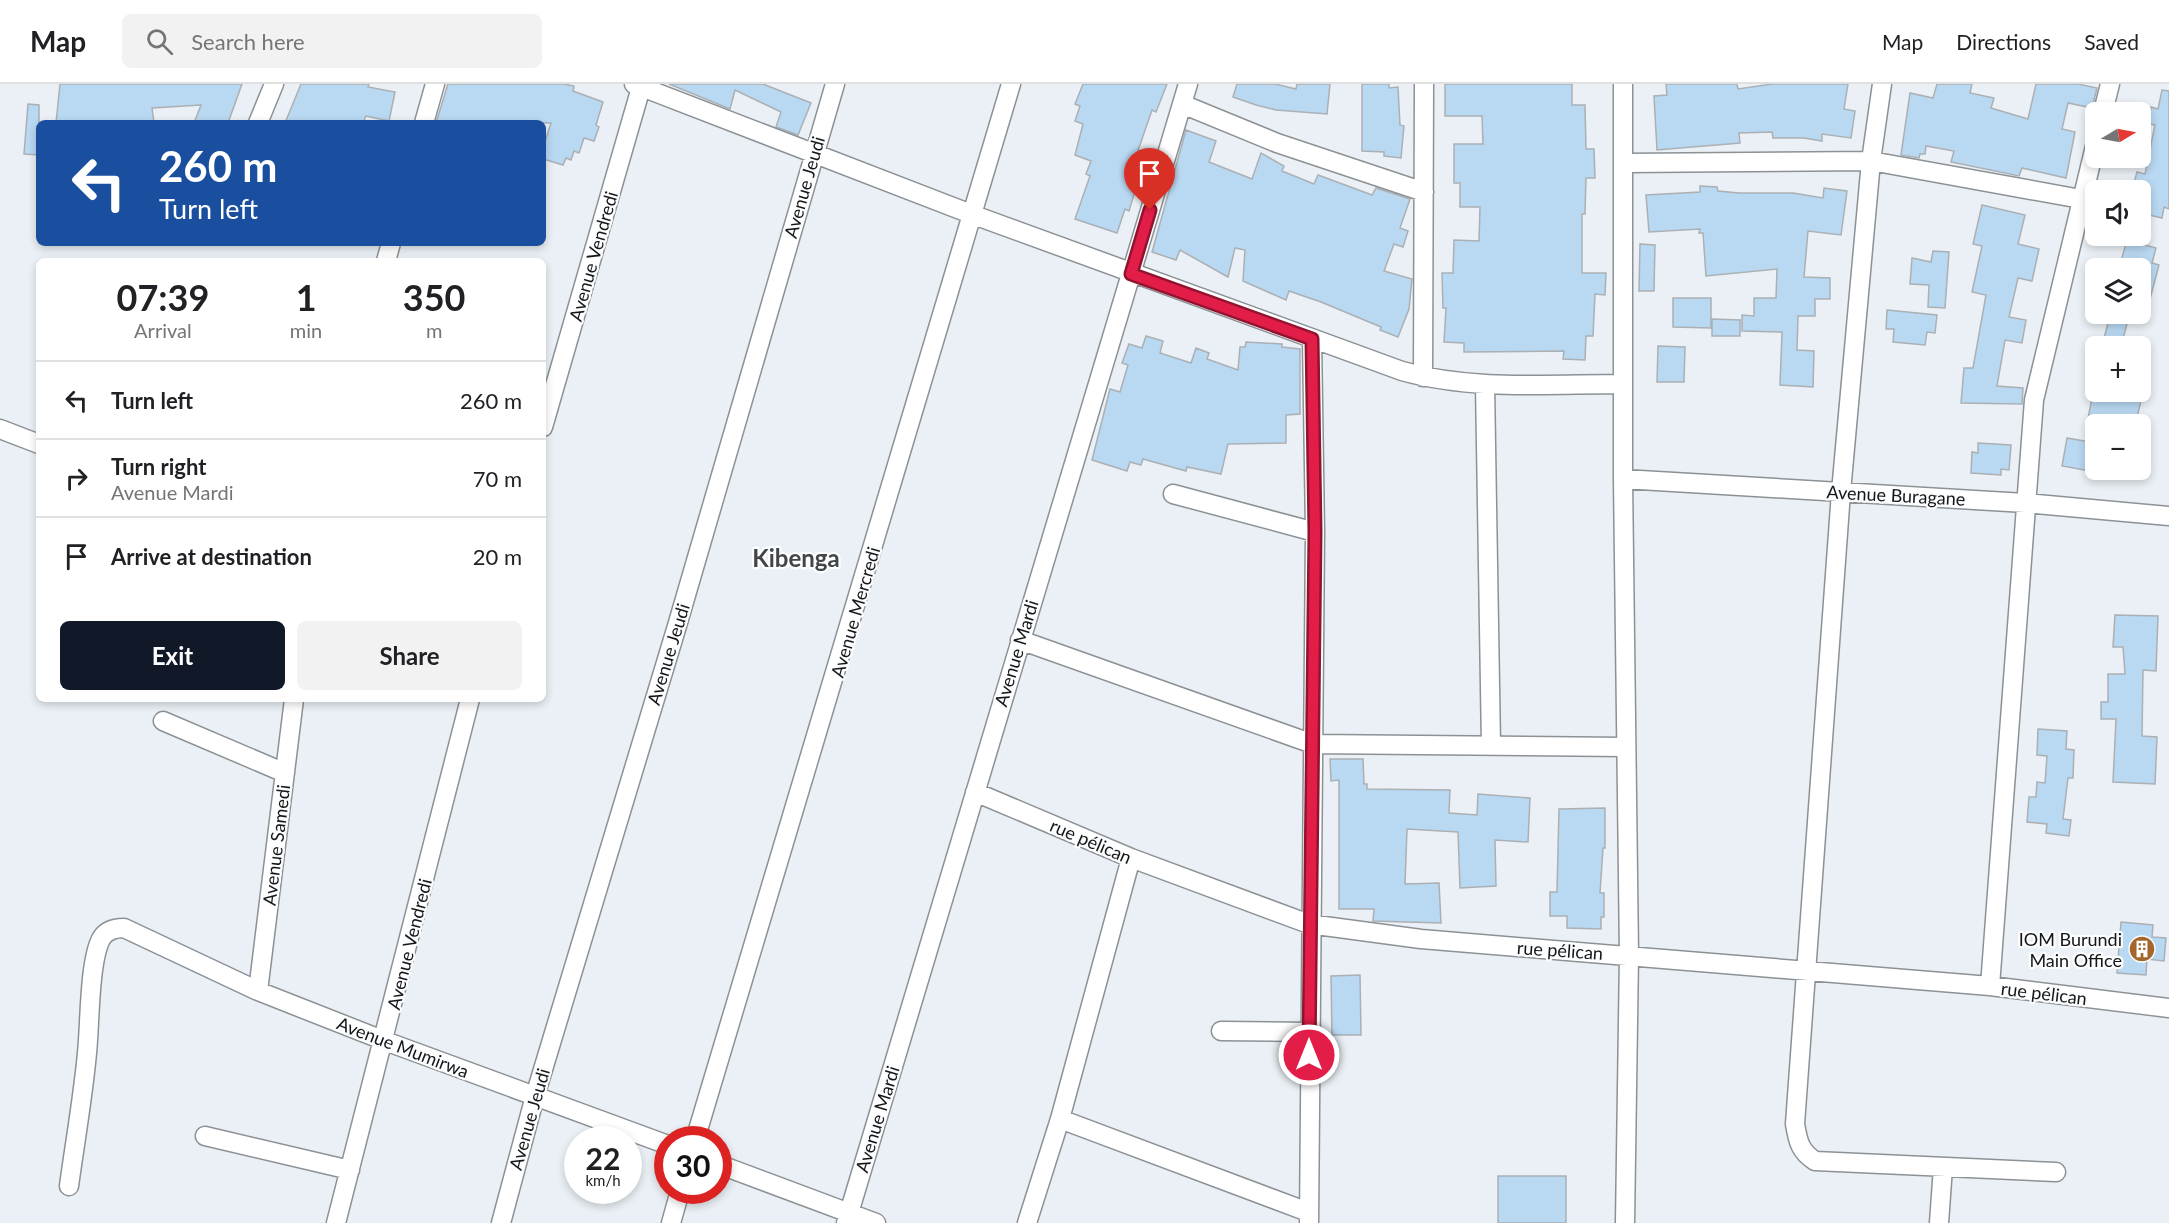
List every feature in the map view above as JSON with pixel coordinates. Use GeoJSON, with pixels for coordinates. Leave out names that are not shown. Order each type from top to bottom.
{"type":"FeatureCollection","features":[{"type":"Feature","properties":{"kind":"street"},"geometry":{"type":"LineString","coordinates":[[259,120],[274,84]]}},
{"type":"Feature","properties":{"kind":"street"},"geometry":{"type":"LineString","coordinates":[[425,120],[435,84]]}},
{"type":"Feature","properties":{"kind":"street","name":"Avenue Jeudi"},"geometry":{"type":"LineString","coordinates":[[501,1223],[535,1096],[680,614],[835,84]]}},
{"type":"Feature","properties":{"kind":"street","name":"Avenue Mercredi"},"geometry":{"type":"LineString","coordinates":[[699,1126],[838,670],[1011,84]]}},
{"type":"Feature","properties":{"kind":"street","name":"Avenue Mardi"},"geometry":{"type":"LineString","coordinates":[[848,1218],[1188,84]]}},
{"type":"Feature","properties":{"kind":"street"},"geometry":{"type":"LineString","coordinates":[[1424,84],[1424,377]]}},
{"type":"Feature","properties":{"kind":"street"},"geometry":{"type":"LineString","coordinates":[[1623,84],[1625,163],[1623,479],[1629,955],[1625,1223]]}},
{"type":"Feature","properties":{"kind":"street"},"geometry":{"type":"LineString","coordinates":[[1882,84],[1871,161],[1841,492],[1795,1124],[1799,1146],[1804,1154],[1815,1161],[2056,1172]]}},
{"type":"Feature","properties":{"kind":"street"},"geometry":{"type":"LineString","coordinates":[[2106,102],[2110,84]]}},
{"type":"Feature","properties":{"kind":"street"},"geometry":{"type":"LineString","coordinates":[[639,85],[1131,274],[1424,377],[1485,384],[1623,384]]}},
{"type":"Feature","properties":{"kind":"street","name":"Avenue Vendredi"},"geometry":{"type":"LineString","coordinates":[[546,417],[639,85]]}},
{"type":"Feature","properties":{"kind":"street"},"geometry":{"type":"LineString","coordinates":[[1182,104],[1277,143],[1424,192]]}},
{"type":"Feature","properties":{"kind":"street"},"geometry":{"type":"LineString","coordinates":[[1625,163],[1871,161],[2081,199]]}},
{"type":"Feature","properties":{"kind":"street"},"geometry":{"type":"LineString","coordinates":[[1990,986],[2034,400],[2089,168]]}},
{"type":"Feature","properties":{"kind":"street"},"geometry":{"type":"LineString","coordinates":[[1060,1119],[1308,1218],[1309,924],[1315,532],[1312,339]]}},
{"type":"Feature","properties":{"kind":"street"},"geometry":{"type":"LineString","coordinates":[[1485,384],[1491,746]]}},
{"type":"Feature","properties":{"kind":"street"},"geometry":{"type":"LineString","coordinates":[[0,429],[36,443]]}},
{"type":"Feature","properties":{"kind":"street","name":"Avenue Buragane"},"geometry":{"type":"LineString","coordinates":[[1623,479],[2025,503],[2169,516]]}},
{"type":"Feature","properties":{"kind":"street"},"geometry":{"type":"LineString","coordinates":[[1173,494],[1315,532]]}},
{"type":"Feature","properties":{"kind":"street"},"geometry":{"type":"LineString","coordinates":[[1020,640],[1313,744],[1625,747]]}},
{"type":"Feature","properties":{"kind":"street","name":"Avenue Samedi"},"geometry":{"type":"LineString","coordinates":[[258,991],[294,702]]}},
{"type":"Feature","properties":{"kind":"street","name":"Avenue Vendredi"},"geometry":{"type":"LineString","coordinates":[[336,1223],[385,1041],[469,702]]}},
{"type":"Feature","properties":{"kind":"street"},"geometry":{"type":"LineString","coordinates":[[163,721],[285,773]]}},
{"type":"Feature","properties":{"kind":"street","name":"rue pélican"},"geometry":{"type":"LineString","coordinates":[[975,792],[1131,858],[1309,924],[1421,939],[1629,955],[1806,973],[1990,986],[2169,1008]]}},
{"type":"Feature","properties":{"kind":"street"},"geometry":{"type":"LineString","coordinates":[[1027,1223],[1060,1119],[1131,858]]}},
{"type":"Feature","properties":{"kind":"street","name":"Avenue Mumirwa"},"geometry":{"type":"LineString","coordinates":[[69,1186],[87,1058],[96,959],[101,939],[107,931],[116,928],[124,928],[258,991],[385,1041],[654,1140]]}},
{"type":"Feature","properties":{"kind":"street"},"geometry":{"type":"LineString","coordinates":[[1221,1031],[1309,1032]]}},
{"type":"Feature","properties":{"kind":"street"},"geometry":{"type":"LineString","coordinates":[[205,1136],[350,1170]]}},
{"type":"Feature","properties":{"kind":"street"},"geometry":{"type":"LineString","coordinates":[[1939,1223],[1943,1167]]}},
{"type":"Feature","properties":{"kind":"street"},"geometry":{"type":"LineString","coordinates":[[732,1170],[848,1218],[876,1223]]}},
{"type":"Feature","properties":{"kind":"street"},"geometry":{"type":"LineString","coordinates":[[671,1223],[676,1204]]}},
{"type":"Feature","properties":{"kind":"building"},"geometry":{"type":"Polygon","coordinates":[[[60,84],[242,84],[229,120],[195,120],[201,105],[152,108],[154,120],[56,120],[60,84]]]}},
{"type":"Feature","properties":{"kind":"building"},"geometry":{"type":"Polygon","coordinates":[[[301,84],[369,84],[368,87],[395,92],[389,120],[366,116],[364,120],[286,120],[301,84]]]}},
{"type":"Feature","properties":{"kind":"building"},"geometry":{"type":"Polygon","coordinates":[[[448,84],[564,84],[574,86],[573,91],[603,102],[594,141],[584,138],[579,153],[574,151],[571,160],[566,158],[563,165],[546,160],[546,139],[551,123],[546,123],[546,120],[437,120],[448,84]]]}},
{"type":"Feature","properties":{"kind":"building"},"geometry":{"type":"Polygon","coordinates":[[[669,84],[763,84],[811,103],[798,135],[776,127],[781,112],[735,90],[730,109],[669,84]]]}},
{"type":"Feature","properties":{"kind":"building"},"geometry":{"type":"Polygon","coordinates":[[[1083,84],[1167,84],[1156,112],[1152,110],[1132,168],[1141,172],[1129,211],[1125,209],[1117,233],[1075,219],[1090,176],[1086,174],[1091,161],[1075,155],[1083,124],[1075,121],[1080,106],[1075,104],[1083,84]]]}},
{"type":"Feature","properties":{"kind":"building"},"geometry":{"type":"Polygon","coordinates":[[[1237,84],[1275,84],[1296,89],[1297,84],[1330,84],[1327,114],[1276,110],[1256,105],[1233,97],[1237,84]]]}},
{"type":"Feature","properties":{"kind":"building"},"geometry":{"type":"Polygon","coordinates":[[[1362,84],[1389,84],[1389,88],[1398,87],[1400,125],[1404,126],[1401,158],[1384,156],[1384,152],[1362,151],[1362,84]]]}},
{"type":"Feature","properties":{"kind":"building"},"geometry":{"type":"Polygon","coordinates":[[[1445,84],[1572,84],[1572,105],[1585,105],[1586,149],[1594,149],[1595,178],[1586,178],[1585,214],[1582,214],[1582,273],[1606,273],[1605,295],[1595,294],[1593,336],[1586,336],[1585,360],[1563,359],[1564,351],[1464,352],[1464,343],[1444,342],[1446,308],[1443,308],[1442,273],[1453,273],[1454,240],[1479,241],[1480,207],[1460,207],[1460,183],[1454,183],[1454,144],[1483,144],[1482,116],[1445,116],[1445,84]]]}},
{"type":"Feature","properties":{"kind":"building"},"geometry":{"type":"Polygon","coordinates":[[[1666,84],[1737,84],[1738,89],[1772,84],[1848,84],[1844,109],[1855,111],[1851,138],[1822,134],[1822,141],[1804,138],[1773,138],[1772,132],[1739,133],[1740,143],[1657,150],[1654,96],[1667,95],[1666,84]]]}},
{"type":"Feature","properties":{"kind":"building"},"geometry":{"type":"Polygon","coordinates":[[[1937,84],[1972,84],[1970,93],[1994,98],[1991,108],[2028,119],[2036,84],[2078,84],[2097,88],[2094,102],[2085,102],[2085,107],[2068,103],[2062,129],[2075,132],[2066,178],[2022,168],[2019,176],[1951,162],[1954,151],[1926,146],[1925,154],[1920,154],[1919,158],[1901,155],[1910,93],[1933,98],[1937,84]]]}},
{"type":"Feature","properties":{"kind":"building"},"geometry":{"type":"Polygon","coordinates":[[[2162,90],[2169,91],[2169,209],[2164,207],[2162,218],[2151,216],[2151,180],[2135,180],[2137,172],[2145,174],[2146,168],[2151,168],[2151,145],[2155,125],[2151,124],[2151,107],[2158,109],[2162,90]]]}},
{"type":"Feature","properties":{"kind":"building"},"geometry":{"type":"Polygon","coordinates":[[[28,104],[39,105],[39,120],[36,120],[36,155],[24,154],[28,104]]]}},
{"type":"Feature","properties":{"kind":"building"},"geometry":{"type":"Polygon","coordinates":[[[1186,130],[1216,141],[1209,162],[1252,179],[1261,153],[1284,166],[1282,171],[1314,184],[1318,175],[1372,195],[1376,188],[1410,199],[1400,228],[1408,231],[1403,247],[1394,244],[1384,271],[1412,279],[1409,309],[1398,337],[1380,330],[1381,327],[1321,302],[1289,291],[1286,300],[1243,281],[1245,250],[1235,248],[1228,277],[1180,250],[1176,260],[1152,252],[1186,130]]]}},
{"type":"Feature","properties":{"kind":"building"},"geometry":{"type":"Polygon","coordinates":[[[1700,186],[1717,187],[1718,191],[1793,193],[1823,198],[1824,188],[1847,191],[1841,235],[1808,231],[1804,277],[1830,278],[1830,299],[1815,299],[1815,316],[1798,316],[1797,350],[1814,351],[1813,387],[1780,385],[1782,332],[1742,331],[1742,315],[1754,316],[1754,298],[1776,298],[1777,269],[1706,276],[1703,233],[1699,233],[1700,229],[1649,232],[1646,195],[1700,192],[1700,186]]]}},
{"type":"Feature","properties":{"kind":"building"},"geometry":{"type":"Polygon","coordinates":[[[1982,205],[2025,215],[2018,244],[2039,249],[2032,281],[2018,278],[2009,317],[2026,320],[2022,343],[2005,340],[1997,386],[2023,388],[2022,404],[1961,403],[1964,368],[1973,368],[1986,295],[1972,292],[1982,246],[1973,244],[1982,205]]]}},
{"type":"Feature","properties":{"kind":"building"},"geometry":{"type":"Polygon","coordinates":[[[1640,244],[1655,245],[1654,291],[1639,291],[1640,244]]]}},
{"type":"Feature","properties":{"kind":"building"},"geometry":{"type":"Polygon","coordinates":[[[2125,246],[2156,248],[2152,263],[2159,265],[2151,295],[2151,258],[2122,258],[2125,246]]]}},
{"type":"Feature","properties":{"kind":"building"},"geometry":{"type":"Polygon","coordinates":[[[1933,251],[1949,252],[1945,308],[1928,307],[1929,285],[1910,284],[1912,258],[1931,262],[1933,251]]]}},
{"type":"Feature","properties":{"kind":"building"},"geometry":{"type":"Polygon","coordinates":[[[1673,298],[1711,298],[1711,328],[1673,327],[1673,298]]]}},
{"type":"Feature","properties":{"kind":"building"},"geometry":{"type":"Polygon","coordinates":[[[1887,310],[1937,315],[1935,333],[1927,332],[1925,345],[1893,342],[1894,329],[1886,329],[1887,310]]]}},
{"type":"Feature","properties":{"kind":"building"},"geometry":{"type":"Polygon","coordinates":[[[1712,319],[1740,320],[1740,336],[1712,336],[1712,319]]]}},
{"type":"Feature","properties":{"kind":"building"},"geometry":{"type":"Polygon","coordinates":[[[2108,324],[2127,324],[2124,336],[2105,336],[2108,324]]]}},
{"type":"Feature","properties":{"kind":"building"},"geometry":{"type":"Polygon","coordinates":[[[1146,336],[1163,341],[1160,353],[1191,363],[1196,348],[1209,353],[1207,359],[1238,370],[1240,347],[1245,347],[1246,342],[1282,344],[1282,347],[1300,349],[1300,414],[1286,415],[1286,443],[1228,444],[1221,474],[1187,467],[1186,471],[1143,459],[1141,465],[1130,462],[1127,471],[1092,460],[1110,389],[1120,392],[1128,365],[1122,363],[1129,344],[1142,348],[1146,336]]]}},
{"type":"Feature","properties":{"kind":"building"},"geometry":{"type":"Polygon","coordinates":[[[1658,346],[1685,347],[1684,382],[1657,382],[1658,346]]]}},
{"type":"Feature","properties":{"kind":"building"},"geometry":{"type":"Polygon","coordinates":[[[2091,402],[2141,402],[2138,414],[2089,414],[2091,402]]]}},
{"type":"Feature","properties":{"kind":"building"},"geometry":{"type":"Polygon","coordinates":[[[2067,438],[2085,441],[2085,470],[2062,466],[2067,438]]]}},
{"type":"Feature","properties":{"kind":"building"},"geometry":{"type":"Polygon","coordinates":[[[1978,443],[2011,445],[2009,470],[2001,469],[2001,475],[1971,473],[1972,452],[1978,453],[1978,443]]]}},
{"type":"Feature","properties":{"kind":"building"},"geometry":{"type":"Polygon","coordinates":[[[2115,615],[2158,616],[2156,671],[2143,670],[2142,736],[2157,737],[2155,784],[2113,782],[2116,719],[2101,719],[2101,702],[2108,702],[2108,674],[2125,674],[2123,647],[2113,647],[2115,615]]]}},
{"type":"Feature","properties":{"kind":"building"},"geometry":{"type":"Polygon","coordinates":[[[2038,729],[2067,731],[2066,749],[2074,750],[2073,778],[2068,778],[2063,819],[2071,820],[2069,836],[2046,833],[2047,824],[2027,822],[2029,797],[2036,797],[2037,782],[2045,783],[2047,756],[2037,755],[2038,729]]]}},
{"type":"Feature","properties":{"kind":"building"},"geometry":{"type":"Polygon","coordinates":[[[1330,759],[1363,759],[1364,784],[1367,784],[1367,789],[1450,790],[1449,813],[1477,815],[1478,794],[1530,798],[1528,842],[1495,840],[1496,886],[1460,888],[1458,832],[1407,829],[1405,884],[1439,883],[1441,923],[1373,921],[1374,909],[1339,909],[1339,780],[1331,781],[1330,759]]]}},
{"type":"Feature","properties":{"kind":"building"},"geometry":{"type":"Polygon","coordinates":[[[1605,808],[1605,848],[1603,848],[1600,893],[1604,893],[1604,917],[1601,917],[1601,929],[1567,928],[1567,916],[1550,916],[1550,892],[1557,892],[1559,809],[1605,808]]]}},
{"type":"Feature","properties":{"kind":"building","name":"IOM Burundi Main Office"},"geometry":{"type":"Polygon","coordinates":[[[2121,922],[2153,925],[2152,937],[2166,938],[2164,961],[2147,959],[2146,975],[2117,973],[2121,922]]]}},
{"type":"Feature","properties":{"kind":"building"},"geometry":{"type":"Polygon","coordinates":[[[1360,975],[1361,1035],[1332,1035],[1331,976],[1360,975]]]}},
{"type":"Feature","properties":{"kind":"building"},"geometry":{"type":"Polygon","coordinates":[[[1498,1176],[1566,1176],[1566,1223],[1498,1223],[1498,1176]]]}},
{"type":"Feature","properties":{"kind":"place","name":"IOM Burundi Main Office"},"geometry":{"type":"Point","coordinates":[2142,949]}},
{"type":"Feature","properties":{"kind":"district","name":"Kibenga"},"geometry":{"type":"Point","coordinates":[796,557]}},
{"type":"Feature","properties":{"kind":"route"},"geometry":{"type":"LineString","coordinates":[[1150,210],[1131,274],[1312,339],[1315,532],[1309,1055]]}}]}
